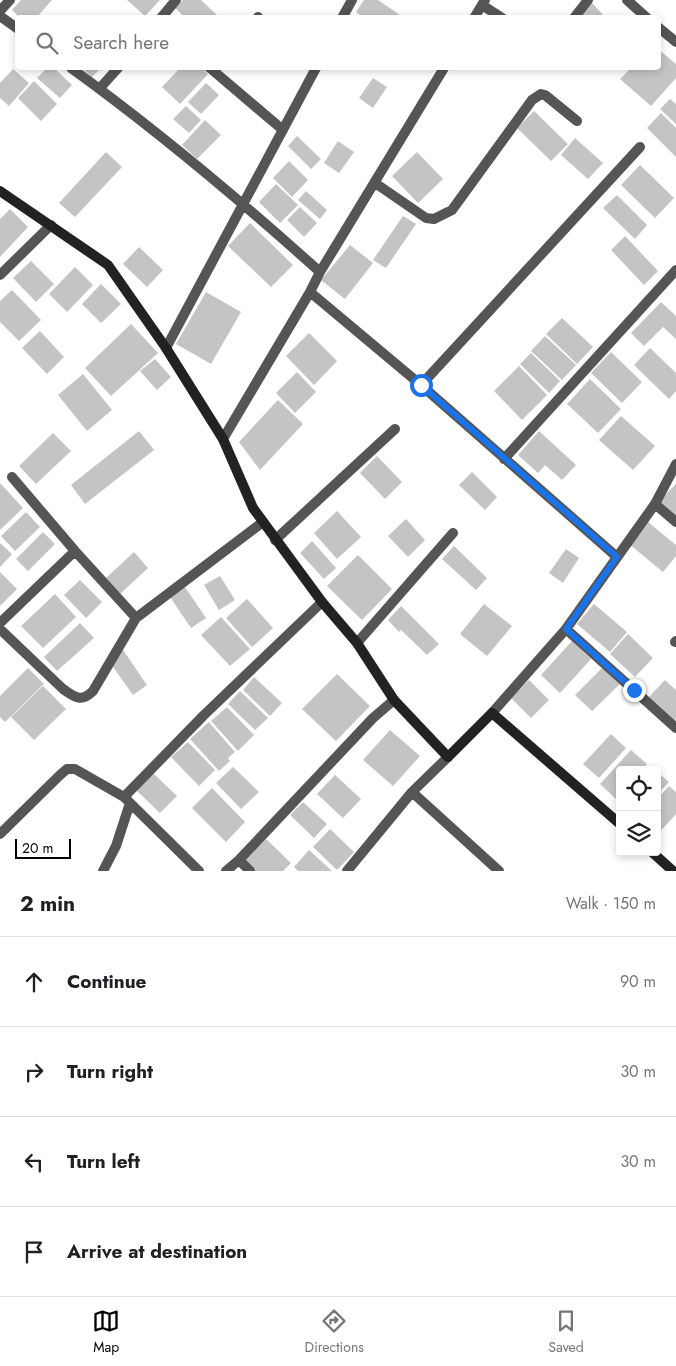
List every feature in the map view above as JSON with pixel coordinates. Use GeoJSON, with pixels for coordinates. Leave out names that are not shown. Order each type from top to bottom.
{"type":"FeatureCollection","features":[{"type":"Feature","properties":{"kind":"street"},"geometry":{"type":"LineString","coordinates":[[0,11],[10,0]]}},
{"type":"Feature","properties":{"kind":"street"},"geometry":{"type":"LineString","coordinates":[[164,15],[176,0]]}},
{"type":"Feature","properties":{"kind":"street"},"geometry":{"type":"LineString","coordinates":[[344,15],[352,0]]}},
{"type":"Feature","properties":{"kind":"street"},"geometry":{"type":"LineString","coordinates":[[576,15],[588,0]]}},
{"type":"Feature","properties":{"kind":"street"},"geometry":{"type":"LineString","coordinates":[[627,0],[644,15]]}},
{"type":"Feature","properties":{"kind":"street"},"geometry":{"type":"LineString","coordinates":[[476,15],[484,2],[499,15]]}},
{"type":"Feature","properties":{"kind":"street"},"geometry":{"type":"LineString","coordinates":[[0,16],[15,26]]}},
{"type":"Feature","properties":{"kind":"street"},"geometry":{"type":"LineString","coordinates":[[661,30],[676,42]]}},
{"type":"Feature","properties":{"kind":"street"},"geometry":{"type":"LineString","coordinates":[[74,70],[100,88],[244,204],[320,272]]}},
{"type":"Feature","properties":{"kind":"street"},"geometry":{"type":"LineString","coordinates":[[100,88],[116,70]]}},
{"type":"Feature","properties":{"kind":"street"},"geometry":{"type":"LineString","coordinates":[[212,70],[283,130]]}},
{"type":"Feature","properties":{"kind":"street"},"geometry":{"type":"LineString","coordinates":[[166,348],[315,70]]}},
{"type":"Feature","properties":{"kind":"street"},"geometry":{"type":"LineString","coordinates":[[223,438],[320,272],[443,70]]}},
{"type":"Feature","properties":{"kind":"street"},"geometry":{"type":"LineString","coordinates":[[375,183],[426,218],[434,219],[452,210],[532,100],[537,96],[545,95],[577,121]]}},
{"type":"Feature","properties":{"kind":"street"},"geometry":{"type":"LineString","coordinates":[[421,385],[640,146]]}},
{"type":"Feature","properties":{"kind":"street"},"geometry":{"type":"LineString","coordinates":[[0,191],[108,265],[166,348],[223,438],[253,508],[275,540],[357,644],[394,700],[448,757]]}},
{"type":"Feature","properties":{"kind":"street"},"geometry":{"type":"LineString","coordinates":[[0,275],[51,225]]}},
{"type":"Feature","properties":{"kind":"street"},"geometry":{"type":"LineString","coordinates":[[504,459],[676,270]]}},
{"type":"Feature","properties":{"kind":"street"},"geometry":{"type":"LineString","coordinates":[[310,292],[421,385],[617,557]]}},
{"type":"Feature","properties":{"kind":"street"},"geometry":{"type":"LineString","coordinates":[[275,540],[395,429]]}},
{"type":"Feature","properties":{"kind":"street"},"geometry":{"type":"LineString","coordinates":[[347,871],[412,792],[492,713],[566,629],[655,504],[676,464]]}},
{"type":"Feature","properties":{"kind":"street"},"geometry":{"type":"LineString","coordinates":[[12,477],[75,551],[136,618]]}},
{"type":"Feature","properties":{"kind":"street"},"geometry":{"type":"LineString","coordinates":[[655,504],[676,522]]}},
{"type":"Feature","properties":{"kind":"street"},"geometry":{"type":"LineString","coordinates":[[0,629],[63,689],[74,696],[87,697],[93,691],[136,618],[263,522]]}},
{"type":"Feature","properties":{"kind":"street"},"geometry":{"type":"LineString","coordinates":[[357,644],[453,533]]}},
{"type":"Feature","properties":{"kind":"street"},"geometry":{"type":"LineString","coordinates":[[0,623],[75,551]]}},
{"type":"Feature","properties":{"kind":"street"},"geometry":{"type":"LineString","coordinates":[[103,871],[116,846],[127,800],[204,715],[322,602]]}},
{"type":"Feature","properties":{"kind":"street"},"geometry":{"type":"LineString","coordinates":[[566,629],[676,728]]}},
{"type":"Feature","properties":{"kind":"street"},"geometry":{"type":"LineString","coordinates":[[226,871],[239,860],[373,718],[394,700]]}},
{"type":"Feature","properties":{"kind":"street"},"geometry":{"type":"LineString","coordinates":[[492,713],[616,821]]}},
{"type":"Feature","properties":{"kind":"street"},"geometry":{"type":"LineString","coordinates":[[0,834],[60,775],[67,769],[75,769],[127,800],[199,871]]}},
{"type":"Feature","properties":{"kind":"street"},"geometry":{"type":"LineString","coordinates":[[412,792],[499,871]]}},
{"type":"Feature","properties":{"kind":"street"},"geometry":{"type":"LineString","coordinates":[[656,856],[673,871]]}},
{"type":"Feature","properties":{"kind":"street"},"geometry":{"type":"LineString","coordinates":[[239,860],[250,871]]}},
{"type":"Feature","properties":{"kind":"building"},"geometry":{"type":"Polygon","coordinates":[[[21,0],[52,0],[39,15],[17,15],[12,10],[21,0]]]}},
{"type":"Feature","properties":{"kind":"building"},"geometry":{"type":"Polygon","coordinates":[[[127,0],[160,0],[144,15],[127,0]]]}},
{"type":"Feature","properties":{"kind":"building"},"geometry":{"type":"Polygon","coordinates":[[[183,0],[201,0],[217,15],[183,15],[175,8],[183,0]]]}},
{"type":"Feature","properties":{"kind":"building"},"geometry":{"type":"Polygon","coordinates":[[[364,0],[378,0],[400,15],[360,15],[356,12],[364,0]]]}},
{"type":"Feature","properties":{"kind":"building"},"geometry":{"type":"Polygon","coordinates":[[[592,3],[603,15],[581,15],[592,3]]]}},
{"type":"Feature","properties":{"kind":"building"},"geometry":{"type":"Polygon","coordinates":[[[661,52],[676,64],[676,78],[651,106],[620,79],[629,70],[661,70],[661,52]]]}},
{"type":"Feature","properties":{"kind":"building"},"geometry":{"type":"Polygon","coordinates":[[[13,69],[29,83],[9,106],[0,98],[0,83],[13,69]]]}},
{"type":"Feature","properties":{"kind":"building"},"geometry":{"type":"Polygon","coordinates":[[[45,70],[56,70],[72,85],[60,98],[37,78],[45,70]]]}},
{"type":"Feature","properties":{"kind":"building"},"geometry":{"type":"Polygon","coordinates":[[[84,70],[99,70],[92,77],[84,70]]]}},
{"type":"Feature","properties":{"kind":"building"},"geometry":{"type":"Polygon","coordinates":[[[178,70],[204,70],[208,74],[180,104],[162,87],[178,70]]]}},
{"type":"Feature","properties":{"kind":"building"},"geometry":{"type":"Polygon","coordinates":[[[373,78],[387,87],[373,108],[359,98],[373,78]]]}},
{"type":"Feature","properties":{"kind":"building"},"geometry":{"type":"Polygon","coordinates":[[[34,81],[57,104],[41,121],[18,98],[34,81]]]}},
{"type":"Feature","properties":{"kind":"building"},"geometry":{"type":"Polygon","coordinates":[[[206,83],[219,95],[201,114],[188,102],[206,83]]]}},
{"type":"Feature","properties":{"kind":"building"},"geometry":{"type":"Polygon","coordinates":[[[670,99],[676,104],[676,124],[660,109],[670,99]]]}},
{"type":"Feature","properties":{"kind":"building"},"geometry":{"type":"Polygon","coordinates":[[[186,106],[201,120],[189,133],[173,119],[186,106]]]}},
{"type":"Feature","properties":{"kind":"building"},"geometry":{"type":"Polygon","coordinates":[[[534,111],[568,144],[551,161],[517,128],[534,111]]]}},
{"type":"Feature","properties":{"kind":"building"},"geometry":{"type":"Polygon","coordinates":[[[661,113],[676,128],[676,157],[647,128],[661,113]]]}},
{"type":"Feature","properties":{"kind":"building"},"geometry":{"type":"Polygon","coordinates":[[[205,120],[221,135],[197,159],[182,145],[205,120]]]}},
{"type":"Feature","properties":{"kind":"building"},"geometry":{"type":"Polygon","coordinates":[[[297,136],[321,159],[311,169],[288,146],[297,136]]]}},
{"type":"Feature","properties":{"kind":"building"},"geometry":{"type":"Polygon","coordinates":[[[575,138],[603,163],[588,179],[561,155],[575,138]]]}},
{"type":"Feature","properties":{"kind":"building"},"geometry":{"type":"Polygon","coordinates":[[[338,141],[354,152],[339,173],[324,163],[338,141]]]}},
{"type":"Feature","properties":{"kind":"building"},"geometry":{"type":"Polygon","coordinates":[[[106,152],[122,167],[75,217],[59,203],[106,152]]]}},
{"type":"Feature","properties":{"kind":"building"},"geometry":{"type":"Polygon","coordinates":[[[417,152],[443,179],[418,203],[392,176],[417,152]]]}},
{"type":"Feature","properties":{"kind":"building"},"geometry":{"type":"Polygon","coordinates":[[[289,161],[308,180],[292,197],[273,178],[289,161]]]}},
{"type":"Feature","properties":{"kind":"building"},"geometry":{"type":"Polygon","coordinates":[[[640,165],[674,198],[655,218],[621,185],[640,165]]]}},
{"type":"Feature","properties":{"kind":"building"},"geometry":{"type":"Polygon","coordinates":[[[276,184],[298,205],[280,223],[259,202],[276,184]]]}},
{"type":"Feature","properties":{"kind":"building"},"geometry":{"type":"Polygon","coordinates":[[[306,191],[327,210],[320,219],[298,200],[306,191]]]}},
{"type":"Feature","properties":{"kind":"building"},"geometry":{"type":"Polygon","coordinates":[[[617,195],[647,225],[635,239],[603,208],[617,195]]]}},
{"type":"Feature","properties":{"kind":"building"},"geometry":{"type":"Polygon","coordinates":[[[300,207],[317,223],[304,237],[287,220],[300,207]]]}},
{"type":"Feature","properties":{"kind":"building"},"geometry":{"type":"Polygon","coordinates":[[[10,209],[28,227],[0,257],[0,219],[10,209]]]}},
{"type":"Feature","properties":{"kind":"building"},"geometry":{"type":"Polygon","coordinates":[[[403,216],[416,224],[386,268],[373,260],[403,216]]]}},
{"type":"Feature","properties":{"kind":"building"},"geometry":{"type":"Polygon","coordinates":[[[250,223],[293,265],[271,287],[228,246],[250,223]]]}},
{"type":"Feature","properties":{"kind":"building"},"geometry":{"type":"Polygon","coordinates":[[[625,236],[658,271],[644,285],[611,250],[625,236]]]}},
{"type":"Feature","properties":{"kind":"building"},"geometry":{"type":"Polygon","coordinates":[[[350,245],[373,263],[345,299],[321,280],[350,245]]]}},
{"type":"Feature","properties":{"kind":"building"},"geometry":{"type":"Polygon","coordinates":[[[139,247],[163,270],[147,287],[123,264],[139,247]]]}},
{"type":"Feature","properties":{"kind":"building"},"geometry":{"type":"Polygon","coordinates":[[[31,261],[54,284],[36,302],[13,278],[31,261]]]}},
{"type":"Feature","properties":{"kind":"building"},"geometry":{"type":"Polygon","coordinates":[[[75,267],[93,285],[67,312],[49,294],[75,267]]]}},
{"type":"Feature","properties":{"kind":"building"},"geometry":{"type":"Polygon","coordinates":[[[101,284],[121,304],[101,323],[82,304],[101,284]]]}},
{"type":"Feature","properties":{"kind":"building"},"geometry":{"type":"Polygon","coordinates":[[[12,290],[41,320],[19,341],[0,322],[0,301],[12,290]]]}},
{"type":"Feature","properties":{"kind":"building"},"geometry":{"type":"Polygon","coordinates":[[[206,292],[241,312],[211,364],[176,344],[206,292]]]}},
{"type":"Feature","properties":{"kind":"building"},"geometry":{"type":"Polygon","coordinates":[[[661,302],[676,316],[676,339],[663,327],[644,346],[631,333],[661,302]]]}},
{"type":"Feature","properties":{"kind":"building"},"geometry":{"type":"Polygon","coordinates":[[[562,318],[593,347],[577,364],[546,334],[562,318]]]}},
{"type":"Feature","properties":{"kind":"building"},"geometry":{"type":"Polygon","coordinates":[[[131,324],[158,353],[111,396],[85,368],[131,324]]]}},
{"type":"Feature","properties":{"kind":"building"},"geometry":{"type":"Polygon","coordinates":[[[40,331],[64,357],[47,374],[22,348],[40,331]]]}},
{"type":"Feature","properties":{"kind":"building"},"geometry":{"type":"Polygon","coordinates":[[[309,333],[337,361],[314,385],[286,356],[309,333]]]}},
{"type":"Feature","properties":{"kind":"building"},"geometry":{"type":"Polygon","coordinates":[[[545,336],[576,365],[562,380],[531,351],[545,336]]]}},
{"type":"Feature","properties":{"kind":"building"},"geometry":{"type":"Polygon","coordinates":[[[650,348],[676,373],[676,391],[669,399],[634,365],[650,348]]]}},
{"type":"Feature","properties":{"kind":"building"},"geometry":{"type":"Polygon","coordinates":[[[611,352],[642,382],[622,403],[591,373],[611,352]]]}},
{"type":"Feature","properties":{"kind":"building"},"geometry":{"type":"Polygon","coordinates":[[[531,353],[560,381],[549,393],[520,364],[531,353]]]}},
{"type":"Feature","properties":{"kind":"building"},"geometry":{"type":"Polygon","coordinates":[[[155,359],[171,377],[157,390],[140,371],[155,359]]]}},
{"type":"Feature","properties":{"kind":"building"},"geometry":{"type":"Polygon","coordinates":[[[519,366],[547,395],[522,420],[494,391],[519,366]]]}},
{"type":"Feature","properties":{"kind":"building"},"geometry":{"type":"Polygon","coordinates":[[[297,372],[316,392],[295,413],[276,393],[297,372]]]}},
{"type":"Feature","properties":{"kind":"building"},"geometry":{"type":"Polygon","coordinates":[[[83,374],[112,410],[87,431],[58,395],[83,374]]]}},
{"type":"Feature","properties":{"kind":"building"},"geometry":{"type":"Polygon","coordinates":[[[590,379],[621,409],[598,433],[567,404],[590,379]]]}},
{"type":"Feature","properties":{"kind":"building"},"geometry":{"type":"Polygon","coordinates":[[[278,400],[303,424],[260,470],[239,442],[278,400]]]}},
{"type":"Feature","properties":{"kind":"building"},"geometry":{"type":"Polygon","coordinates":[[[621,416],[655,446],[633,470],[599,440],[621,416]]]}},
{"type":"Feature","properties":{"kind":"building"},"geometry":{"type":"Polygon","coordinates":[[[139,431],[154,450],[85,504],[71,485],[139,431]]]}},
{"type":"Feature","properties":{"kind":"building"},"geometry":{"type":"Polygon","coordinates":[[[539,431],[576,465],[562,480],[545,465],[538,473],[518,455],[539,431]]]}},
{"type":"Feature","properties":{"kind":"building"},"geometry":{"type":"Polygon","coordinates":[[[53,433],[71,451],[36,484],[19,466],[53,433]]]}},
{"type":"Feature","properties":{"kind":"building"},"geometry":{"type":"Polygon","coordinates":[[[377,456],[402,482],[385,499],[360,473],[377,456]]]}},
{"type":"Feature","properties":{"kind":"building"},"geometry":{"type":"Polygon","coordinates":[[[472,472],[497,497],[485,510],[459,485],[472,472]]]}},
{"type":"Feature","properties":{"kind":"building"},"geometry":{"type":"Polygon","coordinates":[[[0,483],[23,508],[0,530],[0,483]]]}},
{"type":"Feature","properties":{"kind":"building"},"geometry":{"type":"Polygon","coordinates":[[[676,484],[676,517],[659,501],[676,484]]]}},
{"type":"Feature","properties":{"kind":"building"},"geometry":{"type":"Polygon","coordinates":[[[337,511],[361,537],[337,559],[314,533],[337,511]]]}},
{"type":"Feature","properties":{"kind":"building"},"geometry":{"type":"Polygon","coordinates":[[[26,512],[40,527],[15,551],[1,536],[26,512]]]}},
{"type":"Feature","properties":{"kind":"building"},"geometry":{"type":"Polygon","coordinates":[[[406,519],[425,540],[408,557],[388,536],[406,519]]]}},
{"type":"Feature","properties":{"kind":"building"},"geometry":{"type":"Polygon","coordinates":[[[648,522],[676,545],[676,556],[663,572],[629,544],[648,522]]]}},
{"type":"Feature","properties":{"kind":"building"},"geometry":{"type":"Polygon","coordinates":[[[43,532],[55,544],[28,571],[16,559],[43,532]]]}},
{"type":"Feature","properties":{"kind":"building"},"geometry":{"type":"Polygon","coordinates":[[[312,541],[336,568],[324,579],[300,553],[312,541]]]}},
{"type":"Feature","properties":{"kind":"building"},"geometry":{"type":"Polygon","coordinates":[[[0,543],[12,554],[0,567],[0,543]]]}},
{"type":"Feature","properties":{"kind":"building"},"geometry":{"type":"Polygon","coordinates":[[[454,546],[487,578],[476,590],[442,559],[454,546]]]}},
{"type":"Feature","properties":{"kind":"building"},"geometry":{"type":"Polygon","coordinates":[[[566,549],[579,558],[563,583],[549,573],[566,549]]]}},
{"type":"Feature","properties":{"kind":"building"},"geometry":{"type":"Polygon","coordinates":[[[134,552],[148,568],[120,594],[106,578],[134,552]]]}},
{"type":"Feature","properties":{"kind":"building"},"geometry":{"type":"Polygon","coordinates":[[[358,555],[392,589],[362,620],[327,586],[358,555]]]}},
{"type":"Feature","properties":{"kind":"building"},"geometry":{"type":"Polygon","coordinates":[[[0,572],[17,589],[0,606],[0,572]]]}},
{"type":"Feature","properties":{"kind":"building"},"geometry":{"type":"Polygon","coordinates":[[[220,576],[235,600],[219,610],[204,585],[220,576]]]}},
{"type":"Feature","properties":{"kind":"building"},"geometry":{"type":"Polygon","coordinates":[[[80,580],[102,602],[86,618],[64,595],[80,580]]]}},
{"type":"Feature","properties":{"kind":"building"},"geometry":{"type":"Polygon","coordinates":[[[185,587],[206,618],[191,628],[170,597],[185,587]]]}},
{"type":"Feature","properties":{"kind":"building"},"geometry":{"type":"Polygon","coordinates":[[[55,594],[76,617],[43,648],[21,626],[55,594]]]}},
{"type":"Feature","properties":{"kind":"building"},"geometry":{"type":"Polygon","coordinates":[[[247,599],[273,628],[252,647],[226,618],[247,599]]]}},
{"type":"Feature","properties":{"kind":"building"},"geometry":{"type":"Polygon","coordinates":[[[484,604],[512,626],[487,656],[460,634],[484,604]]]}},
{"type":"Feature","properties":{"kind":"building"},"geometry":{"type":"Polygon","coordinates":[[[594,604],[627,632],[610,652],[577,624],[594,604]]]}},
{"type":"Feature","properties":{"kind":"building"},"geometry":{"type":"Polygon","coordinates":[[[401,606],[439,644],[427,655],[401,630],[399,632],[388,620],[401,606]]]}},
{"type":"Feature","properties":{"kind":"building"},"geometry":{"type":"Polygon","coordinates":[[[221,617],[250,649],[230,666],[201,635],[221,617]]]}},
{"type":"Feature","properties":{"kind":"building"},"geometry":{"type":"Polygon","coordinates":[[[80,623],[94,638],[57,671],[44,657],[80,623]]]}},
{"type":"Feature","properties":{"kind":"building"},"geometry":{"type":"Polygon","coordinates":[[[628,634],[653,658],[635,677],[610,654],[628,634]]]}},
{"type":"Feature","properties":{"kind":"building"},"geometry":{"type":"Polygon","coordinates":[[[572,641],[591,659],[560,693],[541,675],[572,641]]]}},
{"type":"Feature","properties":{"kind":"building"},"geometry":{"type":"Polygon","coordinates":[[[121,647],[147,685],[133,695],[111,664],[121,647]]]}},
{"type":"Feature","properties":{"kind":"building"},"geometry":{"type":"Polygon","coordinates":[[[603,667],[620,684],[592,711],[575,695],[603,667]]]}},
{"type":"Feature","properties":{"kind":"building"},"geometry":{"type":"Polygon","coordinates":[[[28,668],[44,684],[5,722],[0,717],[0,696],[28,668]]]}},
{"type":"Feature","properties":{"kind":"building"},"geometry":{"type":"Polygon","coordinates":[[[337,674],[370,706],[336,741],[302,709],[337,674]]]}},
{"type":"Feature","properties":{"kind":"building"},"geometry":{"type":"Polygon","coordinates":[[[254,677],[282,703],[270,716],[243,690],[254,677]]]}},
{"type":"Feature","properties":{"kind":"building"},"geometry":{"type":"Polygon","coordinates":[[[529,680],[549,700],[531,718],[511,698],[529,680]]]}},
{"type":"Feature","properties":{"kind":"building"},"geometry":{"type":"Polygon","coordinates":[[[665,680],[676,690],[675,720],[649,697],[665,680]]]}},
{"type":"Feature","properties":{"kind":"building"},"geometry":{"type":"Polygon","coordinates":[[[43,686],[66,709],[34,740],[11,717],[43,686]]]}},
{"type":"Feature","properties":{"kind":"building"},"geometry":{"type":"Polygon","coordinates":[[[240,691],[268,718],[255,730],[228,704],[240,691]]]}},
{"type":"Feature","properties":{"kind":"building"},"geometry":{"type":"Polygon","coordinates":[[[227,707],[254,735],[238,751],[211,721],[227,707]]]}},
{"type":"Feature","properties":{"kind":"building"},"geometry":{"type":"Polygon","coordinates":[[[209,722],[235,752],[228,758],[230,761],[219,771],[190,739],[209,722]]]}},
{"type":"Feature","properties":{"kind":"building"},"geometry":{"type":"Polygon","coordinates":[[[390,730],[420,756],[393,786],[363,760],[390,730]]]}},
{"type":"Feature","properties":{"kind":"building"},"geometry":{"type":"Polygon","coordinates":[[[611,734],[626,748],[599,778],[583,764],[611,734]]]}},
{"type":"Feature","properties":{"kind":"building"},"geometry":{"type":"Polygon","coordinates":[[[188,742],[215,770],[199,786],[171,757],[188,742]]]}},
{"type":"Feature","properties":{"kind":"building"},"geometry":{"type":"Polygon","coordinates":[[[631,750],[647,764],[645,766],[616,766],[631,750]]]}},
{"type":"Feature","properties":{"kind":"building"},"geometry":{"type":"Polygon","coordinates":[[[616,766],[616,799],[600,784],[616,766]]]}},
{"type":"Feature","properties":{"kind":"building"},"geometry":{"type":"Polygon","coordinates":[[[233,767],[259,792],[241,809],[216,783],[233,767]]]}},
{"type":"Feature","properties":{"kind":"building"},"geometry":{"type":"Polygon","coordinates":[[[153,773],[177,796],[160,813],[136,790],[153,773]]]}},
{"type":"Feature","properties":{"kind":"building"},"geometry":{"type":"Polygon","coordinates":[[[335,775],[361,799],[343,818],[317,794],[335,775]]]}},
{"type":"Feature","properties":{"kind":"building"},"geometry":{"type":"Polygon","coordinates":[[[661,775],[669,782],[661,791],[661,775]]]}},
{"type":"Feature","properties":{"kind":"building"},"geometry":{"type":"Polygon","coordinates":[[[669,786],[676,792],[676,814],[661,831],[661,811],[661,795],[669,786]]]}},
{"type":"Feature","properties":{"kind":"building"},"geometry":{"type":"Polygon","coordinates":[[[212,788],[245,822],[226,842],[192,808],[212,788]]]}},
{"type":"Feature","properties":{"kind":"building"},"geometry":{"type":"Polygon","coordinates":[[[303,802],[327,824],[314,838],[290,815],[303,802]]]}},
{"type":"Feature","properties":{"kind":"building"},"geometry":{"type":"Polygon","coordinates":[[[330,829],[354,852],[337,870],[313,847],[330,829]]]}},
{"type":"Feature","properties":{"kind":"building"},"geometry":{"type":"Polygon","coordinates":[[[266,839],[291,863],[283,871],[255,871],[245,861],[266,839]]]}},
{"type":"Feature","properties":{"kind":"building"},"geometry":{"type":"Polygon","coordinates":[[[309,850],[332,871],[298,871],[294,867],[309,850]]]}},
{"type":"Feature","properties":{"kind":"route"},"geometry":{"type":"LineString","coordinates":[[421,385],[617,557],[566,629],[634,690]]}}]}
